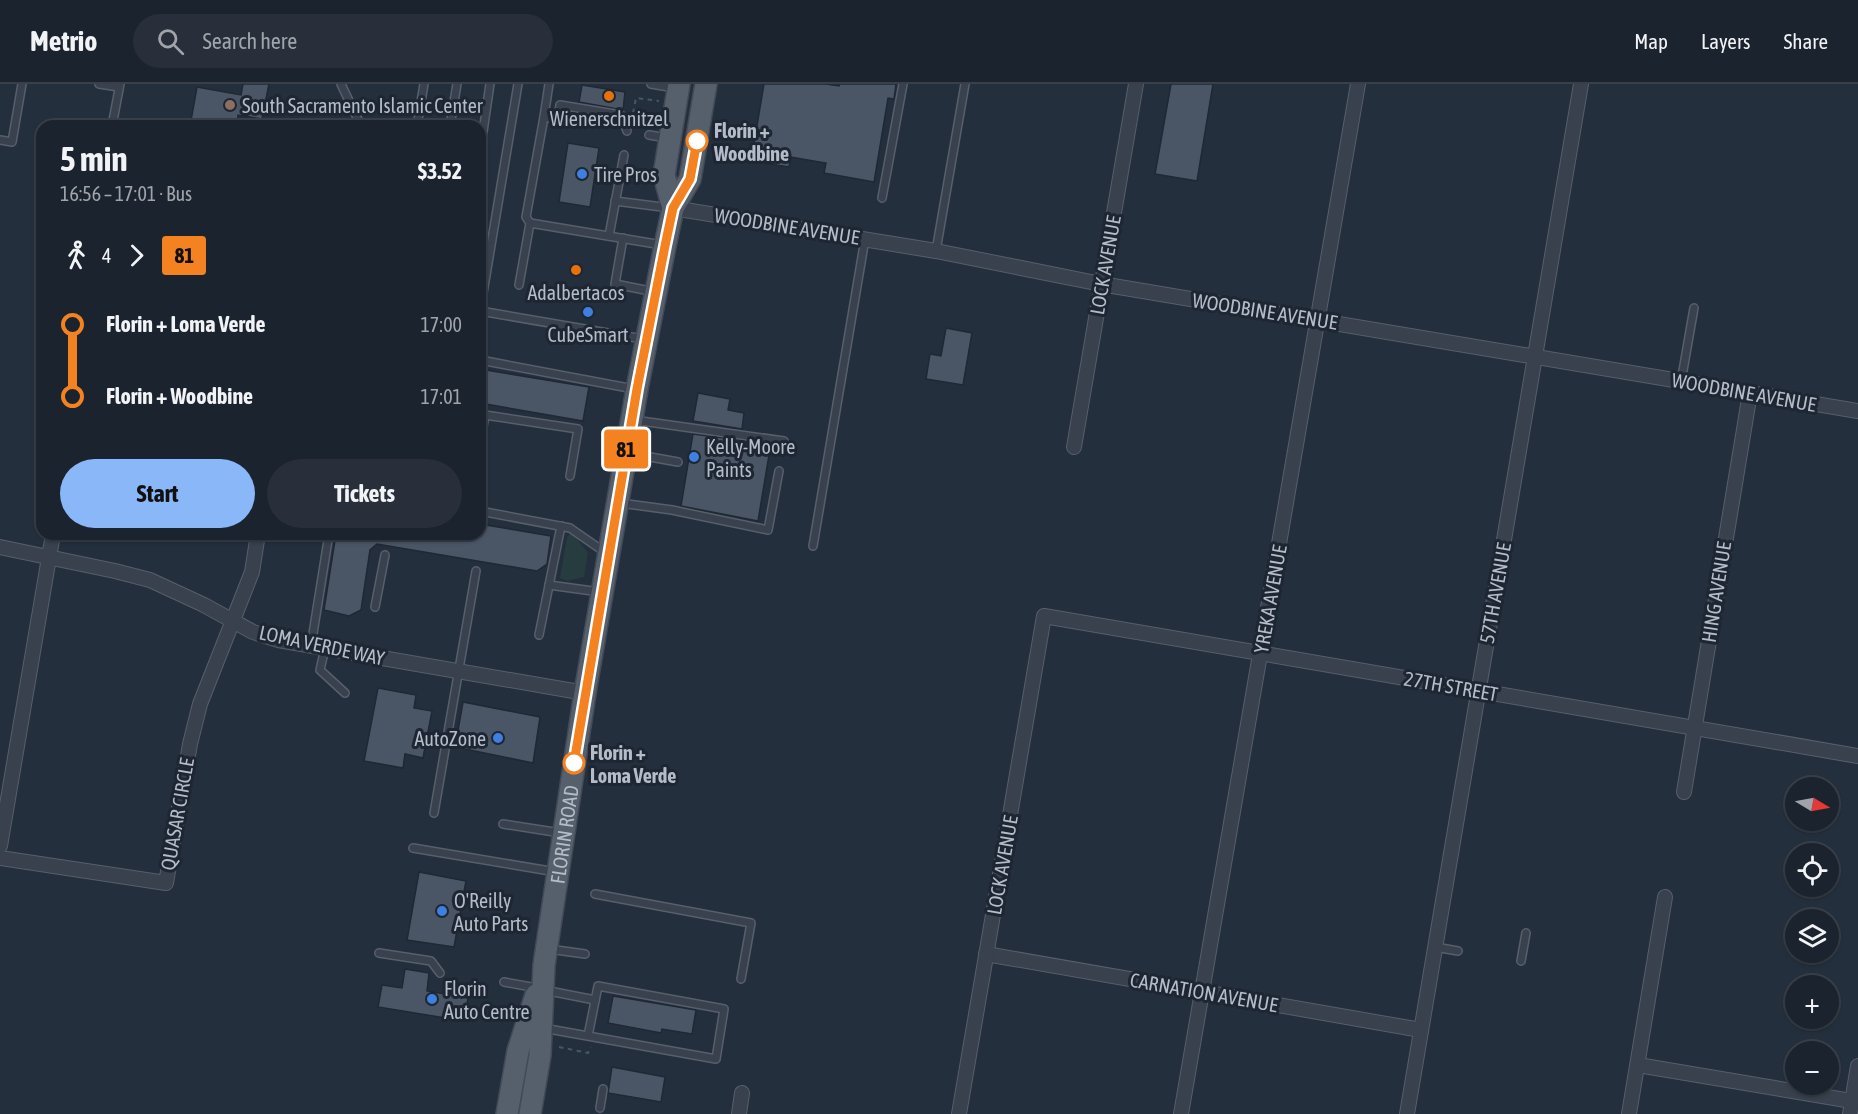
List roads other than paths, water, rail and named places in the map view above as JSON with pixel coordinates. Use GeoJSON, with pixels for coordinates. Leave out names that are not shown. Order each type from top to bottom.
{"type":"FeatureCollection","features":[{"type":"Feature","properties":{"kind":"main road","name":"FLORIN ROAD"},"geometry":{"type":"LineString","coordinates":[[507,1114],[518,1051],[540,989],[546,957],[585,693],[646,339],[673,208],[690,179],[706,84]]}},
{"type":"Feature","properties":{"kind":"main road","name":"FLORIN ROAD"},"geometry":{"type":"LineString","coordinates":[[673,208],[664,176],[660,136],[675,92]]}},
{"type":"Feature","properties":{"kind":"main road","name":"FLORIN ROAD"},"geometry":{"type":"LineString","coordinates":[[530,1114],[542,1079],[540,989]]}},
{"type":"Feature","properties":{"kind":"street","name":"LOCK AVENUE"},"geometry":{"type":"LineString","coordinates":[[1074,447],[1136,84]]}},
{"type":"Feature","properties":{"kind":"street","name":"YREKA AVENUE"},"geometry":{"type":"LineString","coordinates":[[1181,1114],[1358,84]]}},
{"type":"Feature","properties":{"kind":"street","name":"57TH AVENUE"},"geometry":{"type":"LineString","coordinates":[[1408,1108],[1581,84]]}},
{"type":"Feature","properties":{"kind":"street","name":"WOODBINE AVENUE"},"geometry":{"type":"LineString","coordinates":[[673,208],[936,251],[1101,284],[1858,411]]}},
{"type":"Feature","properties":{"kind":"street","name":"HING AVENUE"},"geometry":{"type":"LineString","coordinates":[[1684,792],[1750,393]]}},
{"type":"Feature","properties":{"kind":"street"},"geometry":{"type":"LineString","coordinates":[[0,846],[52,540]]}},
{"type":"Feature","properties":{"kind":"street"},"geometry":{"type":"LineString","coordinates":[[231,621],[252,572],[257,540]]}},
{"type":"Feature","properties":{"kind":"street","name":"LOMA VERDE WAY"},"geometry":{"type":"LineString","coordinates":[[0,547],[150,580],[195,600],[253,632],[278,640],[585,693]]}},
{"type":"Feature","properties":{"kind":"street","name":"LOCK AVENUE"},"geometry":{"type":"LineString","coordinates":[[959,1114],[1044,616]]}},
{"type":"Feature","properties":{"kind":"street","name":"27TH STREET"},"geometry":{"type":"LineString","coordinates":[[1044,616],[1858,756]]}},
{"type":"Feature","properties":{"kind":"street","name":"QUASAR CIRCLE"},"geometry":{"type":"LineString","coordinates":[[0,858],[166,883],[190,744],[200,704],[231,621]]}},
{"type":"Feature","properties":{"kind":"street"},"geometry":{"type":"LineString","coordinates":[[1629,1114],[1665,897]]}},
{"type":"Feature","properties":{"kind":"street","name":"CARNATION AVENUE"},"geometry":{"type":"LineString","coordinates":[[986,954],[1421,1030]]}},
{"type":"Feature","properties":{"kind":"street"},"geometry":{"type":"LineString","coordinates":[[1638,1065],[1853,1106],[1858,1066]]}},
{"type":"Feature","properties":{"kind":"street"},"geometry":{"type":"LineString","coordinates":[[739,1114],[742,1093]]}},
{"type":"Feature","properties":{"kind":"lane"},"geometry":{"type":"LineString","coordinates":[[0,140],[12,142],[22,84]]}},
{"type":"Feature","properties":{"kind":"lane"},"geometry":{"type":"LineString","coordinates":[[99,84],[119,86],[113,120]]}},
{"type":"Feature","properties":{"kind":"lane"},"geometry":{"type":"LineString","coordinates":[[341,84],[358,120]]}},
{"type":"Feature","properties":{"kind":"lane"},"geometry":{"type":"LineString","coordinates":[[418,120],[424,84]]}},
{"type":"Feature","properties":{"kind":"lane"},"geometry":{"type":"LineString","coordinates":[[451,120],[457,84]]}},
{"type":"Feature","properties":{"kind":"lane"},"geometry":{"type":"LineString","coordinates":[[485,120],[490,84]]}},
{"type":"Feature","properties":{"kind":"lane"},"geometry":{"type":"LineString","coordinates":[[486,275],[518,84]]}},
{"type":"Feature","properties":{"kind":"lane"},"geometry":{"type":"LineString","coordinates":[[519,285],[530,223],[526,217],[549,84]]}},
{"type":"Feature","properties":{"kind":"lane"},"geometry":{"type":"LineString","coordinates":[[651,84],[675,92]]}},
{"type":"Feature","properties":{"kind":"lane"},"geometry":{"type":"LineString","coordinates":[[882,198],[903,84]]}},
{"type":"Feature","properties":{"kind":"lane"},"geometry":{"type":"LineString","coordinates":[[936,251],[965,84]]}},
{"type":"Feature","properties":{"kind":"lane"},"geometry":{"type":"LineString","coordinates":[[558,120],[560,105],[570,106],[621,115],[627,131]]}},
{"type":"Feature","properties":{"kind":"lane"},"geometry":{"type":"LineString","coordinates":[[543,117],[567,121]]}},
{"type":"Feature","properties":{"kind":"lane"},"geometry":{"type":"LineString","coordinates":[[609,236],[624,155]]}},
{"type":"Feature","properties":{"kind":"lane"},"geometry":{"type":"LineString","coordinates":[[615,201],[673,208]]}},
{"type":"Feature","properties":{"kind":"lane"},"geometry":{"type":"LineString","coordinates":[[530,223],[665,246]]}},
{"type":"Feature","properties":{"kind":"lane"},"geometry":{"type":"LineString","coordinates":[[622,238],[615,284],[656,292]]}},
{"type":"Feature","properties":{"kind":"lane"},"geometry":{"type":"LineString","coordinates":[[813,546],[865,239]]}},
{"type":"Feature","properties":{"kind":"lane"},"geometry":{"type":"LineString","coordinates":[[1681,382],[1695,308]]}},
{"type":"Feature","properties":{"kind":"lane"},"geometry":{"type":"LineString","coordinates":[[486,312],[646,339]]}},
{"type":"Feature","properties":{"kind":"lane"},"geometry":{"type":"LineString","coordinates":[[486,361],[637,389]]}},
{"type":"Feature","properties":{"kind":"lane"},"geometry":{"type":"LineString","coordinates":[[486,415],[578,429],[570,476]]}},
{"type":"Feature","properties":{"kind":"lane"},"geometry":{"type":"LineString","coordinates":[[632,420],[784,441]]}},
{"type":"Feature","properties":{"kind":"lane"},"geometry":{"type":"LineString","coordinates":[[626,452],[678,462]]}},
{"type":"Feature","properties":{"kind":"lane"},"geometry":{"type":"LineString","coordinates":[[617,502],[672,510],[768,530],[779,471]]}},
{"type":"Feature","properties":{"kind":"lane"},"geometry":{"type":"LineString","coordinates":[[486,513],[570,528],[608,555]]}},
{"type":"Feature","properties":{"kind":"lane"},"geometry":{"type":"LineString","coordinates":[[539,635],[561,526]]}},
{"type":"Feature","properties":{"kind":"lane"},"geometry":{"type":"LineString","coordinates":[[310,646],[327,540]]}},
{"type":"Feature","properties":{"kind":"lane"},"geometry":{"type":"LineString","coordinates":[[375,607],[385,555]]}},
{"type":"Feature","properties":{"kind":"lane"},"geometry":{"type":"LineString","coordinates":[[434,813],[476,572]]}},
{"type":"Feature","properties":{"kind":"lane"},"geometry":{"type":"LineString","coordinates":[[549,585],[602,593]]}},
{"type":"Feature","properties":{"kind":"lane"},"geometry":{"type":"LineString","coordinates":[[325,648],[320,670],[345,693]]}},
{"type":"Feature","properties":{"kind":"lane"},"geometry":{"type":"LineString","coordinates":[[503,824],[564,833]]}},
{"type":"Feature","properties":{"kind":"lane"},"geometry":{"type":"LineString","coordinates":[[413,848],[558,872]]}},
{"type":"Feature","properties":{"kind":"lane"},"geometry":{"type":"LineString","coordinates":[[595,894],[751,923],[741,979]]}},
{"type":"Feature","properties":{"kind":"lane"},"geometry":{"type":"LineString","coordinates":[[1521,961],[1526,933]]}},
{"type":"Feature","properties":{"kind":"lane"},"geometry":{"type":"LineString","coordinates":[[1435,947],[1458,951]]}},
{"type":"Feature","properties":{"kind":"lane"},"geometry":{"type":"LineString","coordinates":[[379,953],[431,961],[440,973]]}},
{"type":"Feature","properties":{"kind":"lane"},"geometry":{"type":"LineString","coordinates":[[546,957],[585,954]]}},
{"type":"Feature","properties":{"kind":"lane"},"geometry":{"type":"LineString","coordinates":[[504,982],[595,1000]]}},
{"type":"Feature","properties":{"kind":"lane"},"geometry":{"type":"LineString","coordinates":[[541,1027],[588,1036],[716,1059],[724,1009],[598,986],[588,1036]]}},
{"type":"Feature","properties":{"kind":"lane"},"geometry":{"type":"LineString","coordinates":[[600,1107],[603,1089]]}},
{"type":"Feature","properties":{"kind":"place","name":"Wienerschnitzel"},"geometry":{"type":"Point","coordinates":[609,96]}},
{"type":"Feature","properties":{"kind":"place","name":"South Sacramento Islamic Center"},"geometry":{"type":"Point","coordinates":[230,105]}},
{"type":"Feature","properties":{"kind":"place","name":"Florin + Woodbine"},"geometry":{"type":"Point","coordinates":[697,141]}},
{"type":"Feature","properties":{"kind":"place","name":"Tire Pros"},"geometry":{"type":"Point","coordinates":[582,174]}},
{"type":"Feature","properties":{"kind":"place","name":"Adalbertacos"},"geometry":{"type":"Point","coordinates":[576,270]}},
{"type":"Feature","properties":{"kind":"place","name":"CubeSmart"},"geometry":{"type":"Point","coordinates":[588,312]}},
{"type":"Feature","properties":{"kind":"place","name":"Kelly-Moore Paints"},"geometry":{"type":"Point","coordinates":[694,457]}},
{"type":"Feature","properties":{"kind":"place","name":"AutoZone"},"geometry":{"type":"Point","coordinates":[498,738]}},
{"type":"Feature","properties":{"kind":"place","name":"Florin + Loma Verde"},"geometry":{"type":"Point","coordinates":[574,763]}},
{"type":"Feature","properties":{"kind":"place","name":"O'Reilly Auto Parts"},"geometry":{"type":"Point","coordinates":[442,911]}},
{"type":"Feature","properties":{"kind":"place","name":"Florin Auto Centre"},"geometry":{"type":"Point","coordinates":[432,999]}}]}
